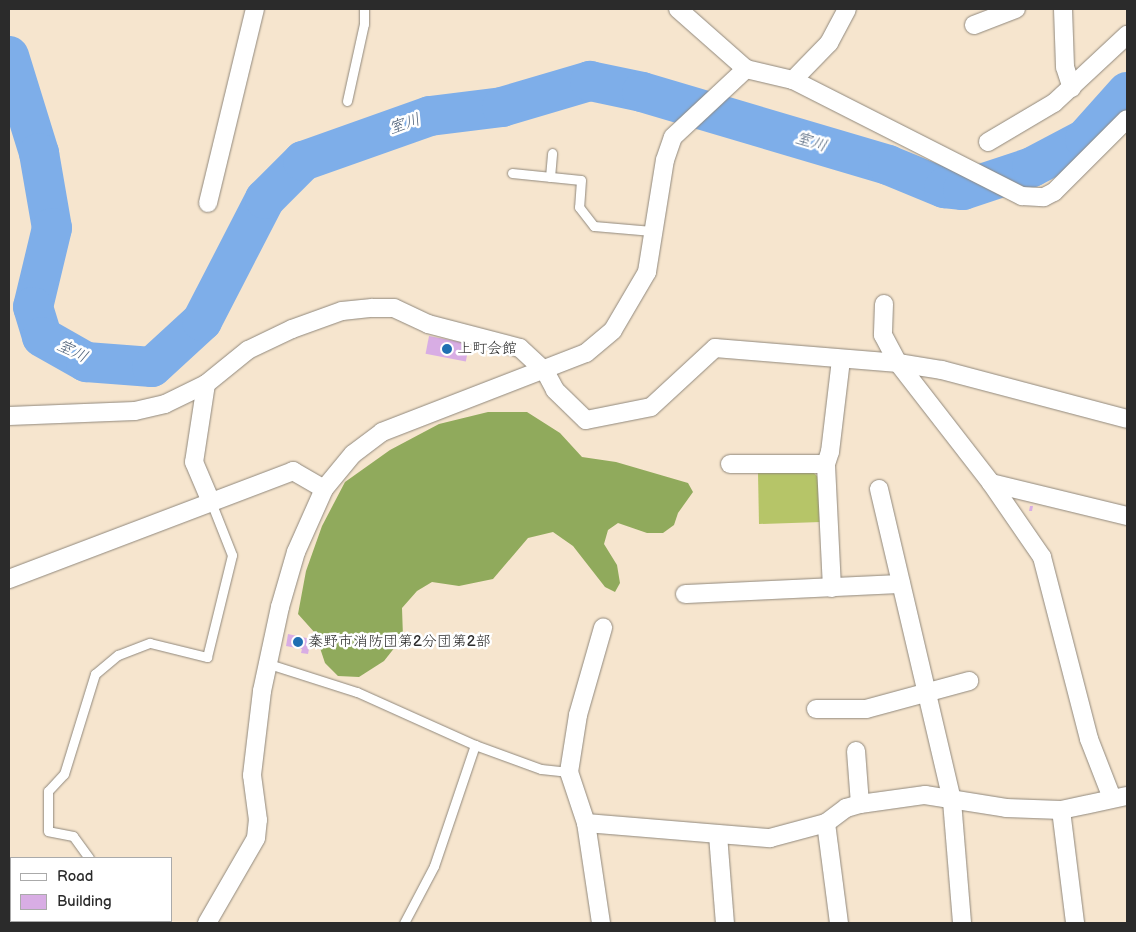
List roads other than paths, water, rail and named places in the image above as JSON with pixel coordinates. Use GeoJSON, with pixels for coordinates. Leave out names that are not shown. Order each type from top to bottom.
{"type":"FeatureCollection","features":[{"type":"Feature","properties":{"kind":"street"},"geometry":{"type":"LineString","coordinates":[[208,203],[255,9]]}},
{"type":"Feature","properties":{"kind":"street"},"geometry":{"type":"LineString","coordinates":[[678,9],[746,69],[793,80],[1022,196],[1044,197],[1054,192],[1127,119]]}},
{"type":"Feature","properties":{"kind":"street"},"geometry":{"type":"LineString","coordinates":[[793,80],[829,43],[847,9]]}},
{"type":"Feature","properties":{"kind":"street"},"geometry":{"type":"LineString","coordinates":[[974,25],[1016,9]]}},
{"type":"Feature","properties":{"kind":"street"},"geometry":{"type":"LineString","coordinates":[[1063,9],[1065,67],[1072,88]]}},
{"type":"Feature","properties":{"kind":"street"},"geometry":{"type":"LineString","coordinates":[[988,142],[1054,103],[1127,36]]}},
{"type":"Feature","properties":{"kind":"street"},"geometry":{"type":"LineString","coordinates":[[207,923],[256,838],[258,820],[252,775],[255,731],[280,607],[296,552],[324,489],[353,454],[382,432],[411,418],[545,371],[586,353],[613,330],[647,272],[652,231],[665,160],[673,137],[722,94],[746,69]]}},
{"type":"Feature","properties":{"kind":"street"},"geometry":{"type":"LineString","coordinates":[[586,823],[770,838],[826,823],[846,808],[860,804],[925,795],[952,801],[1006,808],[1061,810],[1120,797],[1088,738],[1042,557],[991,483],[898,363],[883,335],[884,304]]}},
{"type":"Feature","properties":{"kind":"street"},"geometry":{"type":"LineString","coordinates":[[9,416],[135,412],[165,404],[206,384],[248,350],[292,329],[342,311],[394,308],[428,324],[520,348],[545,371],[555,390],[586,420],[651,407],[715,348],[841,360],[898,363],[942,370],[1127,419]]}},
{"type":"Feature","properties":{"kind":"street"},"geometry":{"type":"LineString","coordinates":[[832,588],[826,464],[830,452],[841,360]]}},
{"type":"Feature","properties":{"kind":"street"},"geometry":{"type":"LineString","coordinates":[[206,384],[194,462],[211,502]]}},
{"type":"Feature","properties":{"kind":"street"},"geometry":{"type":"LineString","coordinates":[[730,464],[826,464]]}},
{"type":"Feature","properties":{"kind":"street"},"geometry":{"type":"LineString","coordinates":[[9,578],[293,471],[324,489]]}},
{"type":"Feature","properties":{"kind":"street"},"geometry":{"type":"LineString","coordinates":[[991,483],[1127,516]]}},
{"type":"Feature","properties":{"kind":"street"},"geometry":{"type":"LineString","coordinates":[[879,489],[952,801],[962,923]]}},
{"type":"Feature","properties":{"kind":"street"},"geometry":{"type":"LineString","coordinates":[[685,594],[901,584]]}},
{"type":"Feature","properties":{"kind":"street"},"geometry":{"type":"LineString","coordinates":[[601,923],[586,823],[569,772],[578,715],[603,628]]}},
{"type":"Feature","properties":{"kind":"street"},"geometry":{"type":"LineString","coordinates":[[816,709],[866,709],[927,694],[969,681]]}},
{"type":"Feature","properties":{"kind":"street"},"geometry":{"type":"LineString","coordinates":[[856,752],[860,804]]}},
{"type":"Feature","properties":{"kind":"street"},"geometry":{"type":"LineString","coordinates":[[1061,810],[1075,923]]}},
{"type":"Feature","properties":{"kind":"street"},"geometry":{"type":"LineString","coordinates":[[826,823],[839,923]]}},
{"type":"Feature","properties":{"kind":"street"},"geometry":{"type":"LineString","coordinates":[[718,835],[725,923]]}},
{"type":"Feature","properties":{"kind":"lane"},"geometry":{"type":"LineString","coordinates":[[347,101],[364,24],[364,9]]}},
{"type":"Feature","properties":{"kind":"lane"},"geometry":{"type":"LineString","coordinates":[[550,177],[552,153]]}},
{"type":"Feature","properties":{"kind":"lane"},"geometry":{"type":"LineString","coordinates":[[512,173],[581,180],[579,207],[594,226],[652,231]]}},
{"type":"Feature","properties":{"kind":"lane"},"geometry":{"type":"LineString","coordinates":[[88,857],[73,836],[48,831],[48,791],[64,774],[95,674],[118,655],[150,643],[207,657],[232,555],[211,502]]}},
{"type":"Feature","properties":{"kind":"lane"},"geometry":{"type":"LineString","coordinates":[[269,664],[357,692],[475,745],[541,770],[569,772]]}},
{"type":"Feature","properties":{"kind":"lane"},"geometry":{"type":"LineString","coordinates":[[404,923],[434,866],[475,745]]}},
{"type":"Feature","properties":{"kind":"waterway","name":"室川"},"geometry":{"type":"LineString","coordinates":[[9,56],[39,153],[52,228],[33,307],[42,337],[86,362],[152,367],[202,321],[265,199],[303,161],[430,116],[502,107],[590,81],[642,92],[888,165],[944,188],[963,190],[1032,167],[1085,139],[1127,92]]}},
{"type":"Feature","properties":{"kind":"place","name":"上町会館"},"geometry":{"type":"Point","coordinates":[447,349]}},
{"type":"Feature","properties":{"kind":"place","name":"秦野市消防団第2分団第2部"},"geometry":{"type":"Point","coordinates":[298,642]}}]}
